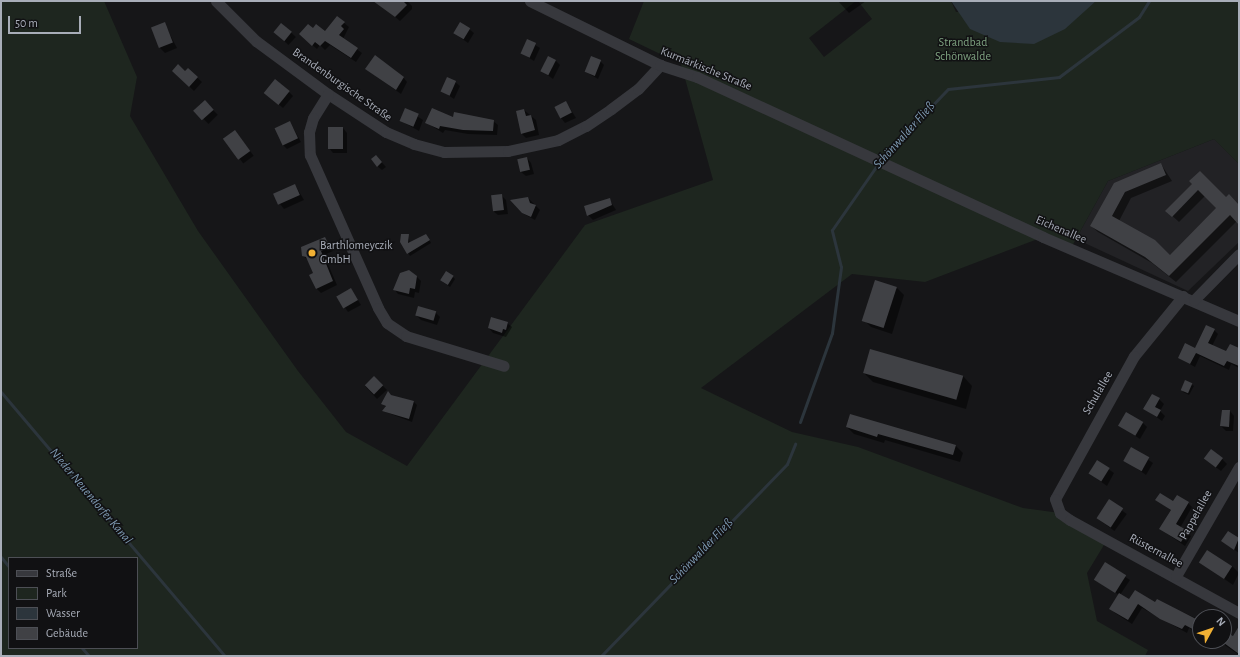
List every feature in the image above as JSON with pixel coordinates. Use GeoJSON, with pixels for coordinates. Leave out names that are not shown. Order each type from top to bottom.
{"type":"FeatureCollection","features":[{"type":"Feature","properties":{"kind":"street","name":"Brandenburgische Straße"},"geometry":{"type":"LineString","coordinates":[[216,1],[256,41],[328,94],[386,132],[414,144],[444,152],[508,151],[558,140],[586,126],[638,89],[660,65]]}},
{"type":"Feature","properties":{"kind":"street","name":"Kurmärkische Straße"},"geometry":{"type":"LineString","coordinates":[[530,1],[660,65],[697,77],[878,159]]}},
{"type":"Feature","properties":{"kind":"street"},"geometry":{"type":"LineString","coordinates":[[328,94],[313,118],[309,132],[310,155],[378,308],[387,323],[406,336],[504,366]]}},
{"type":"Feature","properties":{"kind":"street","name":"Eichenallee"},"geometry":{"type":"LineString","coordinates":[[878,159],[1043,237],[1194,300],[1239,321]]}},
{"type":"Feature","properties":{"kind":"street"},"geometry":{"type":"LineString","coordinates":[[1194,300],[1239,254]]}},
{"type":"Feature","properties":{"kind":"street","name":"Schulallee"},"geometry":{"type":"LineString","coordinates":[[1060,513],[1055,499],[1094,426],[1134,356],[1183,296]]}},
{"type":"Feature","properties":{"kind":"street","name":"Pappelallee"},"geometry":{"type":"LineString","coordinates":[[1176,576],[1239,467]]}},
{"type":"Feature","properties":{"kind":"street","name":"Rüsternallee"},"geometry":{"type":"LineString","coordinates":[[1060,513],[1070,520],[1176,576],[1239,613]]}},
{"type":"Feature","properties":{"kind":"shaded area"},"geometry":{"type":"Polygon","coordinates":[[[1214,139],[1239,164],[1239,242],[1188,291],[1076,239],[1108,181],[1214,139]]]}},
{"type":"Feature","properties":{"kind":"green space","name":"Strandbad Schönwalde"},"geometry":{"type":"Polygon","coordinates":[[[1,1],[104,1],[137,77],[130,116],[198,231],[298,371],[346,432],[407,466],[585,225],[713,180],[681,64],[629,39],[644,1],[856,1],[809,38],[824,57],[872,19],[858,1],[951,1],[956,12],[1092,4],[1096,1],[1239,1],[1239,164],[1214,139],[1108,181],[1071,248],[1043,237],[925,282],[852,274],[701,388],[792,432],[858,447],[1023,508],[1060,513],[1107,540],[1087,573],[1097,621],[1148,650],[1145,656],[1,656],[1,1]]]}},
{"type":"Feature","properties":{"kind":"water"},"geometry":{"type":"Polygon","coordinates":[[[951,1],[1096,1],[1065,29],[1034,44],[1000,42],[970,29],[951,1]]]}},
{"type":"Feature","properties":{"kind":"building"},"geometry":{"type":"Polygon","coordinates":[[[373,1],[403,1],[407,5],[395,17],[373,1]]]}},
{"type":"Feature","properties":{"kind":"building"},"geometry":{"type":"Polygon","coordinates":[[[337,16],[345,22],[341,26],[344,29],[339,35],[358,48],[351,58],[325,41],[320,46],[315,42],[312,46],[299,34],[308,24],[313,28],[316,24],[325,31],[337,16]]]}},
{"type":"Feature","properties":{"kind":"building"},"geometry":{"type":"Polygon","coordinates":[[[165,22],[173,43],[159,48],[151,27],[165,22]]]}},
{"type":"Feature","properties":{"kind":"building"},"geometry":{"type":"Polygon","coordinates":[[[460,22],[470,28],[464,39],[453,33],[460,22]]]}},
{"type":"Feature","properties":{"kind":"building"},"geometry":{"type":"Polygon","coordinates":[[[281,23],[292,32],[284,41],[273,32],[281,23]]]}},
{"type":"Feature","properties":{"kind":"building"},"geometry":{"type":"Polygon","coordinates":[[[527,39],[536,43],[530,58],[520,54],[527,39]]]}},
{"type":"Feature","properties":{"kind":"building"},"geometry":{"type":"Polygon","coordinates":[[[375,55],[404,77],[396,90],[365,69],[375,55]]]}},
{"type":"Feature","properties":{"kind":"building"},"geometry":{"type":"Polygon","coordinates":[[[548,56],[556,60],[548,75],[540,71],[548,56]]]}},
{"type":"Feature","properties":{"kind":"building"},"geometry":{"type":"Polygon","coordinates":[[[591,56],[601,60],[595,76],[585,72],[591,56]]]}},
{"type":"Feature","properties":{"kind":"building"},"geometry":{"type":"Polygon","coordinates":[[[178,64],[185,71],[188,68],[198,77],[189,87],[172,71],[178,64]]]}},
{"type":"Feature","properties":{"kind":"building"},"geometry":{"type":"Polygon","coordinates":[[[447,77],[456,81],[450,96],[440,92],[447,77]]]}},
{"type":"Feature","properties":{"kind":"building"},"geometry":{"type":"Polygon","coordinates":[[[275,79],[290,91],[278,105],[264,93],[275,79]]]}},
{"type":"Feature","properties":{"kind":"building"},"geometry":{"type":"Polygon","coordinates":[[[205,100],[214,110],[202,120],[193,111],[205,100]]]}},
{"type":"Feature","properties":{"kind":"building"},"geometry":{"type":"Polygon","coordinates":[[[566,101],[572,113],[560,118],[554,107],[566,101]]]}},
{"type":"Feature","properties":{"kind":"building"},"geometry":{"type":"Polygon","coordinates":[[[405,108],[419,114],[413,127],[400,121],[405,108]]]}},
{"type":"Feature","properties":{"kind":"building"},"geometry":{"type":"Polygon","coordinates":[[[432,108],[453,117],[454,112],[494,120],[493,131],[463,130],[440,126],[439,129],[425,123],[432,108]]]}},
{"type":"Feature","properties":{"kind":"building"},"geometry":{"type":"Polygon","coordinates":[[[524,109],[526,116],[531,115],[535,130],[521,134],[516,111],[524,109]]]}},
{"type":"Feature","properties":{"kind":"building"},"geometry":{"type":"Polygon","coordinates":[[[290,121],[298,138],[283,145],[275,128],[290,121]]]}},
{"type":"Feature","properties":{"kind":"building"},"geometry":{"type":"Polygon","coordinates":[[[328,127],[343,127],[343,149],[328,149],[328,127]]]}},
{"type":"Feature","properties":{"kind":"building"},"geometry":{"type":"Polygon","coordinates":[[[235,130],[250,151],[238,160],[223,139],[235,130]]]}},
{"type":"Feature","properties":{"kind":"building"},"geometry":{"type":"Polygon","coordinates":[[[376,155],[382,162],[377,167],[371,159],[376,155]]]}},
{"type":"Feature","properties":{"kind":"building"},"geometry":{"type":"Polygon","coordinates":[[[527,157],[530,170],[520,172],[517,159],[527,157]]]}},
{"type":"Feature","properties":{"kind":"building"},"geometry":{"type":"Polygon","coordinates":[[[1161,163],[1166,175],[1125,192],[1112,216],[1155,240],[1170,255],[1216,208],[1198,190],[1172,217],[1165,211],[1192,184],[1189,181],[1200,171],[1226,197],[1229,194],[1239,205],[1239,225],[1230,215],[1169,276],[1145,257],[1090,226],[1114,183],[1161,163]]]}},
{"type":"Feature","properties":{"kind":"building"},"geometry":{"type":"Polygon","coordinates":[[[295,184],[300,195],[278,205],[273,194],[295,184]]]}},
{"type":"Feature","properties":{"kind":"building"},"geometry":{"type":"Polygon","coordinates":[[[502,194],[504,210],[493,211],[491,195],[502,194]]]}},
{"type":"Feature","properties":{"kind":"building"},"geometry":{"type":"Polygon","coordinates":[[[528,197],[530,203],[536,205],[531,217],[522,213],[510,200],[528,197]]]}},
{"type":"Feature","properties":{"kind":"building"},"geometry":{"type":"Polygon","coordinates":[[[610,198],[612,205],[587,216],[584,206],[610,198]]]}},
{"type":"Feature","properties":{"kind":"building"},"geometry":{"type":"Polygon","coordinates":[[[401,234],[409,234],[408,243],[426,234],[430,240],[407,254],[400,242],[401,234]]]}},
{"type":"Feature","properties":{"kind":"building"},"geometry":{"type":"Polygon","coordinates":[[[325,237],[330,247],[321,251],[333,281],[316,289],[309,275],[313,273],[306,257],[302,256],[301,247],[325,237]]]}},
{"type":"Feature","properties":{"kind":"building"},"geometry":{"type":"Polygon","coordinates":[[[409,270],[417,276],[415,289],[410,288],[409,294],[393,290],[400,273],[409,270]]]}},
{"type":"Feature","properties":{"kind":"building"},"geometry":{"type":"Polygon","coordinates":[[[446,271],[454,276],[448,285],[440,280],[446,271]]]}},
{"type":"Feature","properties":{"kind":"building"},"geometry":{"type":"Polygon","coordinates":[[[875,280],[897,287],[884,328],[862,321],[875,280]]]}},
{"type":"Feature","properties":{"kind":"building"},"geometry":{"type":"Polygon","coordinates":[[[351,288],[358,300],[343,309],[336,296],[351,288]]]}},
{"type":"Feature","properties":{"kind":"building"},"geometry":{"type":"Polygon","coordinates":[[[418,306],[436,311],[434,321],[415,316],[418,306]]]}},
{"type":"Feature","properties":{"kind":"building"},"geometry":{"type":"Polygon","coordinates":[[[491,317],[508,322],[506,330],[503,329],[502,333],[488,328],[491,317]]]}},
{"type":"Feature","properties":{"kind":"building"},"geometry":{"type":"Polygon","coordinates":[[[1206,325],[1215,329],[1208,343],[1226,351],[1230,344],[1239,348],[1239,366],[1227,361],[1224,366],[1196,353],[1190,364],[1178,358],[1185,343],[1195,348],[1206,325]]]}},
{"type":"Feature","properties":{"kind":"building"},"geometry":{"type":"Polygon","coordinates":[[[870,349],[963,376],[956,400],[863,373],[870,349]]]}},
{"type":"Feature","properties":{"kind":"building"},"geometry":{"type":"Polygon","coordinates":[[[374,376],[383,385],[374,394],[365,385],[374,376]]]}},
{"type":"Feature","properties":{"kind":"building"},"geometry":{"type":"Polygon","coordinates":[[[1185,380],[1192,383],[1188,393],[1181,390],[1185,380]]]}},
{"type":"Feature","properties":{"kind":"building"},"geometry":{"type":"Polygon","coordinates":[[[388,391],[391,395],[414,401],[409,419],[382,411],[386,406],[381,404],[388,391]]]}},
{"type":"Feature","properties":{"kind":"building"},"geometry":{"type":"Polygon","coordinates":[[[1152,394],[1160,398],[1155,407],[1161,410],[1157,417],[1143,409],[1152,394]]]}},
{"type":"Feature","properties":{"kind":"building"},"geometry":{"type":"Polygon","coordinates":[[[1222,410],[1230,410],[1229,427],[1220,426],[1222,410]]]}},
{"type":"Feature","properties":{"kind":"building"},"geometry":{"type":"Polygon","coordinates":[[[1126,412],[1143,422],[1135,436],[1118,426],[1126,412]]]}},
{"type":"Feature","properties":{"kind":"building"},"geometry":{"type":"Polygon","coordinates":[[[850,414],[956,445],[953,455],[878,434],[877,437],[846,427],[850,414]]]}},
{"type":"Feature","properties":{"kind":"building"},"geometry":{"type":"Polygon","coordinates":[[[1131,447],[1149,457],[1142,471],[1123,461],[1131,447]]]}},
{"type":"Feature","properties":{"kind":"building"},"geometry":{"type":"Polygon","coordinates":[[[1211,449],[1223,458],[1216,468],[1204,459],[1211,449]]]}},
{"type":"Feature","properties":{"kind":"building"},"geometry":{"type":"Polygon","coordinates":[[[1097,460],[1110,468],[1101,482],[1089,474],[1097,460]]]}},
{"type":"Feature","properties":{"kind":"building"},"geometry":{"type":"Polygon","coordinates":[[[1160,493],[1173,501],[1177,495],[1189,502],[1176,524],[1188,531],[1181,542],[1159,529],[1171,510],[1155,500],[1160,493]]]}},
{"type":"Feature","properties":{"kind":"building"},"geometry":{"type":"Polygon","coordinates":[[[1109,499],[1123,508],[1111,528],[1096,518],[1109,499]]]}},
{"type":"Feature","properties":{"kind":"building"},"geometry":{"type":"Polygon","coordinates":[[[1228,531],[1239,538],[1234,550],[1221,541],[1228,531]]]}},
{"type":"Feature","properties":{"kind":"building"},"geometry":{"type":"Polygon","coordinates":[[[1207,550],[1232,566],[1224,579],[1199,563],[1207,550]]]}},
{"type":"Feature","properties":{"kind":"building"},"geometry":{"type":"Polygon","coordinates":[[[1105,562],[1126,575],[1115,593],[1094,580],[1105,562]]]}},
{"type":"Feature","properties":{"kind":"building"},"geometry":{"type":"Polygon","coordinates":[[[1135,590],[1155,602],[1157,599],[1192,617],[1192,629],[1185,625],[1182,629],[1160,619],[1138,604],[1128,620],[1109,609],[1119,593],[1129,599],[1135,590]]]}},
{"type":"Feature","properties":{"kind":"building"},"geometry":{"type":"Polygon","coordinates":[[[1239,626],[1239,654],[1232,649],[1233,636],[1239,626]]]}},
{"type":"Feature","properties":{"kind":"waterway","name":"Schönwalder Fließ"},"geometry":{"type":"LineString","coordinates":[[800,422],[832,333],[841,267],[832,230],[882,158],[948,89],[1059,77],[1139,17],[1149,1]]}},
{"type":"Feature","properties":{"kind":"waterway","name":"Nieder Neuendorfer Kanal"},"geometry":{"type":"LineString","coordinates":[[1,392],[225,656]]}},
{"type":"Feature","properties":{"kind":"waterway","name":"Schönwalder Fließ"},"geometry":{"type":"LineString","coordinates":[[601,656],[787,464],[795,444]]}},
{"type":"Feature","properties":{"kind":"waterway"},"geometry":{"type":"LineString","coordinates":[[1,557],[8,566]]}},
{"type":"Feature","properties":{"kind":"waterway"},"geometry":{"type":"LineString","coordinates":[[83,649],[89,656]]}},
{"type":"Feature","properties":{"kind":"place","name":"Barthlomeyczik GmbH"},"geometry":{"type":"Point","coordinates":[312,253]}}]}
